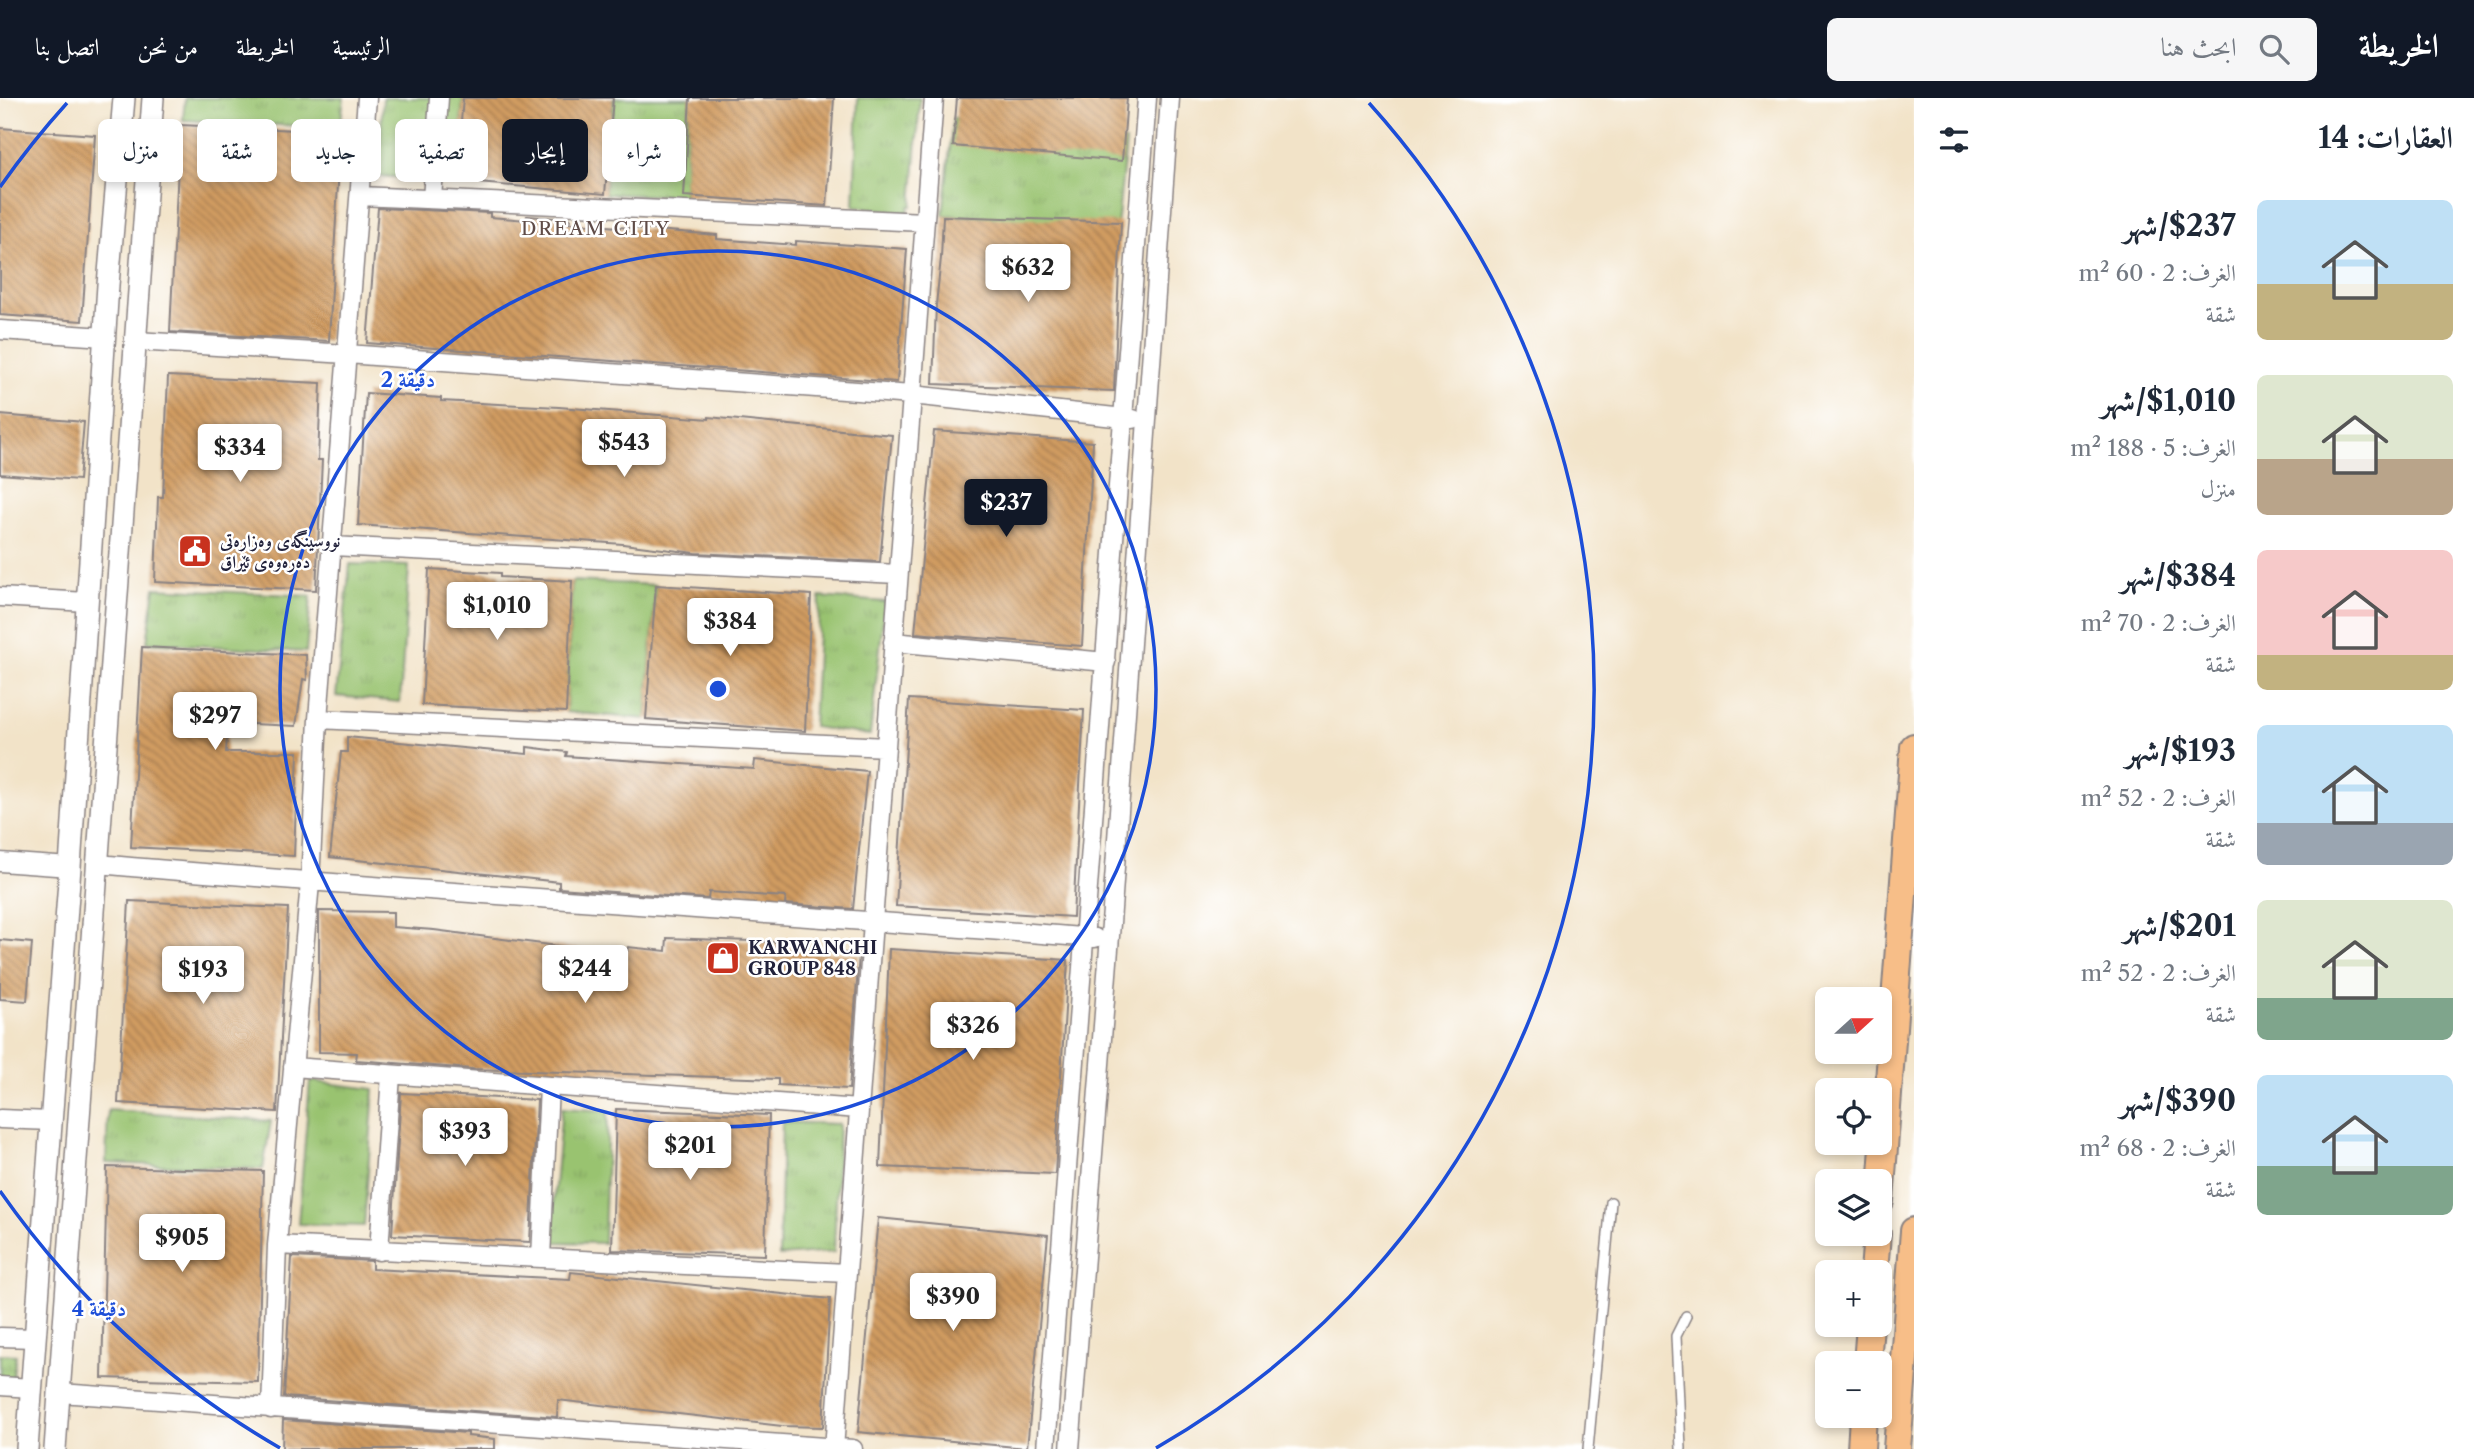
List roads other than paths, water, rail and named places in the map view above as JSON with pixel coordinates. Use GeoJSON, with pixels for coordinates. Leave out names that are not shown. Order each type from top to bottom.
{"type":"FeatureCollection","features":[{"type":"Feature","properties":{"kind":"main road"},"geometry":{"type":"LineString","coordinates":[[1882,1169],[1914,751]]}},
{"type":"Feature","properties":{"kind":"main road"},"geometry":{"type":"LineString","coordinates":[[1897,1449],[1914,1231]]}},
{"type":"Feature","properties":{"kind":"main road"},"geometry":{"type":"LineString","coordinates":[[1861,1449],[1862,1428]]}},
{"type":"Feature","properties":{"kind":"street"},"geometry":{"type":"LineString","coordinates":[[124,98],[108,285],[70,867],[27,1442],[55,1443],[60,1393],[153,98]]}},
{"type":"Feature","properties":{"kind":"street"},"geometry":{"type":"LineString","coordinates":[[271,1409],[277,1245],[310,883],[318,719],[367,98]]}},
{"type":"Feature","properties":{"kind":"street"},"geometry":{"type":"LineString","coordinates":[[432,199],[439,98]]}},
{"type":"Feature","properties":{"kind":"street"},"geometry":{"type":"LineString","coordinates":[[834,1448],[933,98]]}},
{"type":"Feature","properties":{"kind":"street"},"geometry":{"type":"LineString","coordinates":[[1046,1449],[1107,662],[1147,98]]}},
{"type":"Feature","properties":{"kind":"street"},"geometry":{"type":"LineString","coordinates":[[1070,1449],[1170,98]]}},
{"type":"Feature","properties":{"kind":"street"},"geometry":{"type":"LineString","coordinates":[[1145,136],[1167,137]]}},
{"type":"Feature","properties":{"kind":"street"},"geometry":{"type":"LineString","coordinates":[[359,196],[924,222]]}},
{"type":"Feature","properties":{"kind":"street"},"geometry":{"type":"LineString","coordinates":[[108,285],[139,287]]}},
{"type":"Feature","properties":{"kind":"street"},"geometry":{"type":"LineString","coordinates":[[0,330],[105,337]]}},
{"type":"Feature","properties":{"kind":"street"},"geometry":{"type":"LineString","coordinates":[[136,341],[912,395],[1147,421]]}},
{"type":"Feature","properties":{"kind":"street"},"geometry":{"type":"LineString","coordinates":[[102,384],[133,386]]}},
{"type":"Feature","properties":{"kind":"street"},"geometry":{"type":"LineString","coordinates":[[332,546],[898,574]]}},
{"type":"Feature","properties":{"kind":"street"},"geometry":{"type":"LineString","coordinates":[[0,597],[87,601]]}},
{"type":"Feature","properties":{"kind":"street"},"geometry":{"type":"LineString","coordinates":[[893,642],[1107,662]]}},
{"type":"Feature","properties":{"kind":"street"},"geometry":{"type":"LineString","coordinates":[[318,719],[886,747]]}},
{"type":"Feature","properties":{"kind":"street"},"geometry":{"type":"LineString","coordinates":[[74,792],[102,794]]}},
{"type":"Feature","properties":{"kind":"street"},"geometry":{"type":"LineString","coordinates":[[0,862],[70,867]]}},
{"type":"Feature","properties":{"kind":"street"},"geometry":{"type":"LineString","coordinates":[[97,864],[310,883],[873,920],[1109,939]]}},
{"type":"Feature","properties":{"kind":"street"},"geometry":{"type":"LineString","coordinates":[[66,910],[94,912]]}},
{"type":"Feature","properties":{"kind":"street"},"geometry":{"type":"LineString","coordinates":[[293,1068],[859,1109]]}},
{"type":"Feature","properties":{"kind":"street"},"geometry":{"type":"LineString","coordinates":[[379,1251],[391,1075]]}},
{"type":"Feature","properties":{"kind":"street"},"geometry":{"type":"LineString","coordinates":[[541,1258],[550,1086]]}},
{"type":"Feature","properties":{"kind":"street"},"geometry":{"type":"LineString","coordinates":[[0,1119],[51,1122]]}},
{"type":"Feature","properties":{"kind":"street"},"geometry":{"type":"LineString","coordinates":[[277,1245],[847,1273]]}},
{"type":"Feature","properties":{"kind":"street"},"geometry":{"type":"LineString","coordinates":[[0,1337],[64,1326]]}},
{"type":"Feature","properties":{"kind":"street"},"geometry":{"type":"LineString","coordinates":[[0,1387],[33,1388]]}},
{"type":"Feature","properties":{"kind":"street"},"geometry":{"type":"LineString","coordinates":[[60,1393],[853,1449]]}},
{"type":"Feature","properties":{"kind":"lane"},"geometry":{"type":"LineString","coordinates":[[1588,1449],[1611,1202]]}},
{"type":"Feature","properties":{"kind":"lane"},"geometry":{"type":"LineString","coordinates":[[1681,1449],[1675,1336],[1686,1316]]}},
{"type":"Feature","properties":{"kind":"place","name":"نووسینگەی وەزارەتی دەرەوەی ئێراق"},"geometry":{"type":"Point","coordinates":[195,551]}},
{"type":"Feature","properties":{"kind":"place","name":"KARWANCHI GROUP 848"},"geometry":{"type":"Point","coordinates":[723,958]}},
{"type":"Feature","properties":{"kind":"district","name":"DREAM CITY"},"geometry":{"type":"Point","coordinates":[596,228]}}]}
